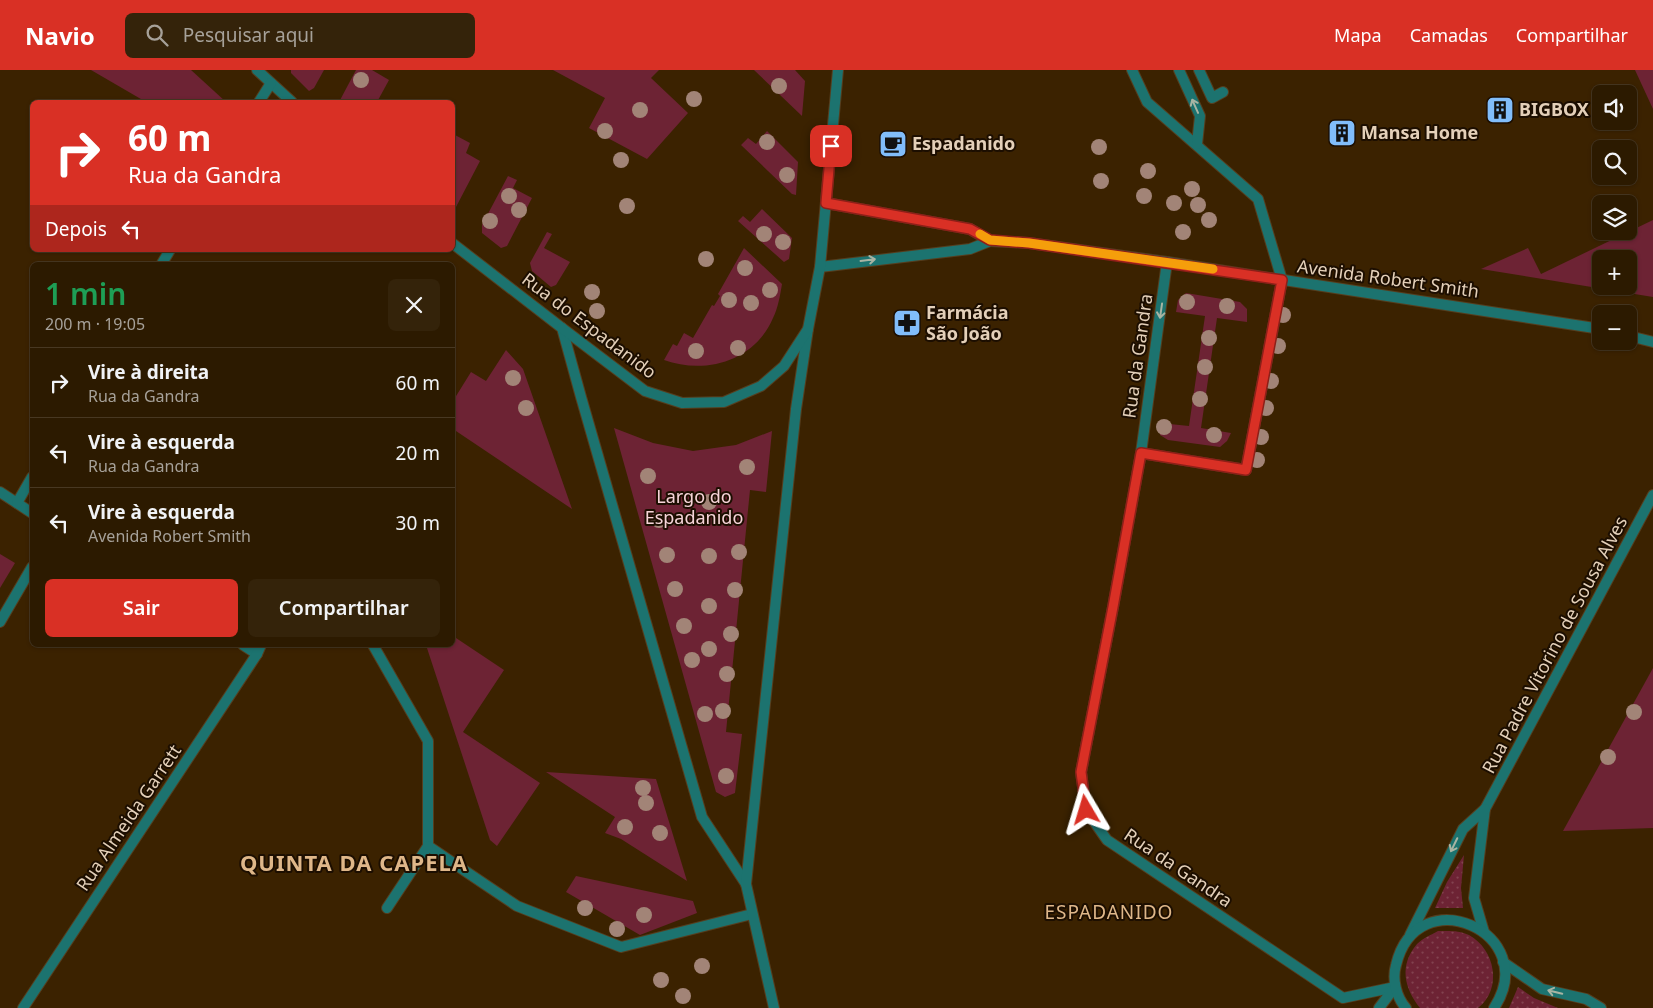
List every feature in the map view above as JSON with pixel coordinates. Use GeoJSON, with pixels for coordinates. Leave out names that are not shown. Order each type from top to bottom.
{"type":"FeatureCollection","features":[{"type":"Feature","properties":{"kind":"street"},"geometry":{"type":"LineString","coordinates":[[257,70],[290,100]]}},
{"type":"Feature","properties":{"kind":"street"},"geometry":{"type":"LineString","coordinates":[[774,1008],[746,884],[796,409],[820,267],[838,70]]}},
{"type":"Feature","properties":{"kind":"street"},"geometry":{"type":"LineString","coordinates":[[1132,70],[1147,102],[1258,199],[1282,280],[1246,470],[1141,453]]}},
{"type":"Feature","properties":{"kind":"street"},"geometry":{"type":"LineString","coordinates":[[1179,70],[1200,116],[1197,144]]}},
{"type":"Feature","properties":{"kind":"street"},"geometry":{"type":"LineString","coordinates":[[1199,70],[1212,98],[1223,92]]}},
{"type":"Feature","properties":{"kind":"street"},"geometry":{"type":"LineString","coordinates":[[260,100],[271,83]]}},
{"type":"Feature","properties":{"kind":"street","name":"Avenida Robert Smith"},"geometry":{"type":"LineString","coordinates":[[826,203],[970,229],[990,240],[1029,243],[1167,262],[1592,327]]}},
{"type":"Feature","properties":{"kind":"street","name":"Avenida Robert Smith"},"geometry":{"type":"LineString","coordinates":[[820,267],[970,249],[990,240]]}},
{"type":"Feature","properties":{"kind":"street","name":"Rua do Espadanido"},"geometry":{"type":"LineString","coordinates":[[455,245],[645,391],[682,404],[724,402],[761,386],[784,366],[808,329]]}},
{"type":"Feature","properties":{"kind":"street","name":"Rua da Gandra"},"geometry":{"type":"LineString","coordinates":[[1167,262],[1141,453],[1081,772],[1086,810],[1107,840],[1343,998],[1395,987]]}},
{"type":"Feature","properties":{"kind":"street"},"geometry":{"type":"LineString","coordinates":[[562,328],[702,817],[746,884]]}},
{"type":"Feature","properties":{"kind":"street"},"geometry":{"type":"LineString","coordinates":[[1637,338],[1653,342]]}},
{"type":"Feature","properties":{"kind":"street"},"geometry":{"type":"LineString","coordinates":[[17,503],[30,480]]}},
{"type":"Feature","properties":{"kind":"street"},"geometry":{"type":"LineString","coordinates":[[0,492],[30,512]]}},
{"type":"Feature","properties":{"kind":"street","name":"Rua Padre Vitorino de Sousa Alves"},"geometry":{"type":"LineString","coordinates":[[1484,932],[1474,898],[1486,809],[1653,496]]}},
{"type":"Feature","properties":{"kind":"street"},"geometry":{"type":"LineString","coordinates":[[0,622],[30,570]]}},
{"type":"Feature","properties":{"kind":"street"},"geometry":{"type":"LineString","coordinates":[[374,647],[428,742],[428,846],[387,908]]}},
{"type":"Feature","properties":{"kind":"street","name":"Rua Almeida Garrett"},"geometry":{"type":"LineString","coordinates":[[23,1008],[259,650]]}},
{"type":"Feature","properties":{"kind":"street","name":"Rua Padre Vitorino de Sousa Alves"},"geometry":{"type":"LineString","coordinates":[[1406,1008],[1395,987],[1394,969],[1399,952],[1463,828],[1486,809]]}},
{"type":"Feature","properties":{"kind":"street"},"geometry":{"type":"LineString","coordinates":[[428,846],[517,906],[621,947],[752,914]]}},
{"type":"Feature","properties":{"kind":"street","name":"Rua Padre Vitorino de Sousa Alves"},"geometry":{"type":"LineString","coordinates":[[1408,937],[1422,927],[1437,921],[1453,920],[1469,923],[1484,932],[1496,945],[1503,962],[1505,981],[1500,999],[1494,1008]]}},
{"type":"Feature","properties":{"kind":"street"},"geometry":{"type":"LineString","coordinates":[[1503,962],[1542,989],[1586,999],[1601,1008]]}},
{"type":"Feature","properties":{"kind":"street"},"geometry":{"type":"LineString","coordinates":[[1378,1008],[1395,987]]}},
{"type":"Feature","properties":{"kind":"green space"},"geometry":{"type":"Polygon","coordinates":[[[91,70],[191,70],[224,100],[143,100],[91,70]]]}},
{"type":"Feature","properties":{"kind":"green space"},"geometry":{"type":"Polygon","coordinates":[[[291,70],[324,70],[314,88],[309,91],[291,73],[291,70]]]}},
{"type":"Feature","properties":{"kind":"green space"},"geometry":{"type":"Polygon","coordinates":[[[356,70],[372,70],[389,80],[378,100],[340,100],[356,70]]]}},
{"type":"Feature","properties":{"kind":"green space"},"geometry":{"type":"Polygon","coordinates":[[[553,70],[659,70],[651,78],[688,113],[647,159],[589,128],[605,98],[553,70]]]}},
{"type":"Feature","properties":{"kind":"green space"},"geometry":{"type":"Polygon","coordinates":[[[754,70],[795,70],[805,81],[802,116],[754,70]]]}},
{"type":"Feature","properties":{"kind":"green space"},"geometry":{"type":"Polygon","coordinates":[[[1635,70],[1653,70],[1653,109],[1635,70]]]}},
{"type":"Feature","properties":{"kind":"green space"},"geometry":{"type":"Polygon","coordinates":[[[767,131],[798,162],[796,195],[792,194],[741,145],[748,138],[756,144],[767,131]]]}},
{"type":"Feature","properties":{"kind":"green space"},"geometry":{"type":"Polygon","coordinates":[[[455,135],[470,143],[466,153],[480,161],[456,207],[455,135]]]}},
{"type":"Feature","properties":{"kind":"green space"},"geometry":{"type":"Polygon","coordinates":[[[508,176],[517,180],[513,188],[532,198],[507,246],[501,248],[482,233],[482,225],[508,176]]]}},
{"type":"Feature","properties":{"kind":"green space"},"geometry":{"type":"Polygon","coordinates":[[[762,209],[792,238],[789,259],[784,262],[738,221],[743,216],[750,222],[762,209]]]}},
{"type":"Feature","properties":{"kind":"green space"},"geometry":{"type":"Polygon","coordinates":[[[1653,220],[1653,297],[1637,294],[1637,250],[1592,250],[1592,287],[1481,269],[1528,248],[1541,274],[1612,240],[1637,240],[1637,228],[1653,220]]]}},
{"type":"Feature","properties":{"kind":"green space"},"geometry":{"type":"Polygon","coordinates":[[[547,232],[552,234],[544,248],[570,262],[556,285],[551,287],[532,271],[530,263],[547,232]]]}},
{"type":"Feature","properties":{"kind":"green space"},"geometry":{"type":"Polygon","coordinates":[[[744,248],[782,284],[776,310],[765,333],[754,345],[727,361],[712,365],[696,366],[664,360],[673,344],[677,346],[684,333],[693,338],[712,305],[714,306],[720,296],[718,294],[744,248]]]}},
{"type":"Feature","properties":{"kind":"green space"},"geometry":{"type":"Polygon","coordinates":[[[1186,293],[1240,302],[1247,309],[1247,322],[1217,318],[1201,428],[1231,433],[1227,441],[1220,447],[1168,440],[1160,435],[1160,423],[1189,426],[1205,316],[1176,312],[1178,300],[1186,293]]]}},
{"type":"Feature","properties":{"kind":"green space"},"geometry":{"type":"Polygon","coordinates":[[[506,350],[523,369],[572,509],[455,430],[455,398],[471,372],[486,381],[506,350]]]}},
{"type":"Feature","properties":{"kind":"green space","name":"Largo do Espadanido"},"geometry":{"type":"Polygon","coordinates":[[[614,428],[653,443],[693,451],[736,445],[772,431],[766,492],[750,490],[726,732],[742,734],[735,793],[725,797],[716,792],[614,428]]]}},
{"type":"Feature","properties":{"kind":"green space"},"geometry":{"type":"Polygon","coordinates":[[[0,554],[15,563],[0,588],[0,554]]]}},
{"type":"Feature","properties":{"kind":"green space"},"geometry":{"type":"Polygon","coordinates":[[[455,637],[504,670],[463,732],[540,783],[497,846],[490,840],[427,647],[455,647],[455,637]]]}},
{"type":"Feature","properties":{"kind":"green space"},"geometry":{"type":"Polygon","coordinates":[[[1653,668],[1653,828],[1563,831],[1653,668]]]}},
{"type":"Feature","properties":{"kind":"green space"},"geometry":{"type":"Polygon","coordinates":[[[546,772],[656,779],[687,881],[621,839],[605,833],[615,817],[546,772]]]}},
{"type":"Feature","properties":{"kind":"green space"},"geometry":{"type":"Polygon","coordinates":[[[1464,855],[1461,888],[1463,908],[1435,908],[1447,882],[1464,855]]]}},
{"type":"Feature","properties":{"kind":"green space"},"geometry":{"type":"Polygon","coordinates":[[[576,876],[693,901],[697,913],[640,935],[566,892],[576,876]]]}},
{"type":"Feature","properties":{"kind":"green space"},"geometry":{"type":"Polygon","coordinates":[[[1438,931],[1454,931],[1469,935],[1478,941],[1490,959],[1493,970],[1491,991],[1478,1008],[1420,1008],[1410,993],[1407,984],[1406,968],[1411,952],[1424,938],[1438,931]]]}},
{"type":"Feature","properties":{"kind":"green space"},"geometry":{"type":"Polygon","coordinates":[[[1518,987],[1534,998],[1558,1008],[1509,1008],[1518,987]]]}},
{"type":"Feature","properties":{"kind":"slow traffic"},"geometry":{"type":"LineString","coordinates":[[980,234],[990,240],[1029,243],[1213,269]]}},
{"type":"Feature","properties":{"kind":"place","name":"BIGBOX"},"geometry":{"type":"Point","coordinates":[1500,110]}},
{"type":"Feature","properties":{"kind":"place","name":"Mansa Home"},"geometry":{"type":"Point","coordinates":[1342,133]}},
{"type":"Feature","properties":{"kind":"place","name":"Espadanido"},"geometry":{"type":"Point","coordinates":[893,144]}},
{"type":"Feature","properties":{"kind":"place","name":"Farmácia São João"},"geometry":{"type":"Point","coordinates":[907,323]}},
{"type":"Feature","properties":{"kind":"district","name":"QUINTA DA CAPELA"},"geometry":{"type":"Point","coordinates":[354,863]}},
{"type":"Feature","properties":{"kind":"district","name":"ESPADANIDO"},"geometry":{"type":"Point","coordinates":[1109,912]}},
{"type":"Feature","properties":{"kind":"route"},"geometry":{"type":"LineString","coordinates":[[831,146],[826,203],[970,229],[990,240],[1029,243],[1282,280],[1246,470],[1141,453],[1081,772],[1086,810]]}}]}
